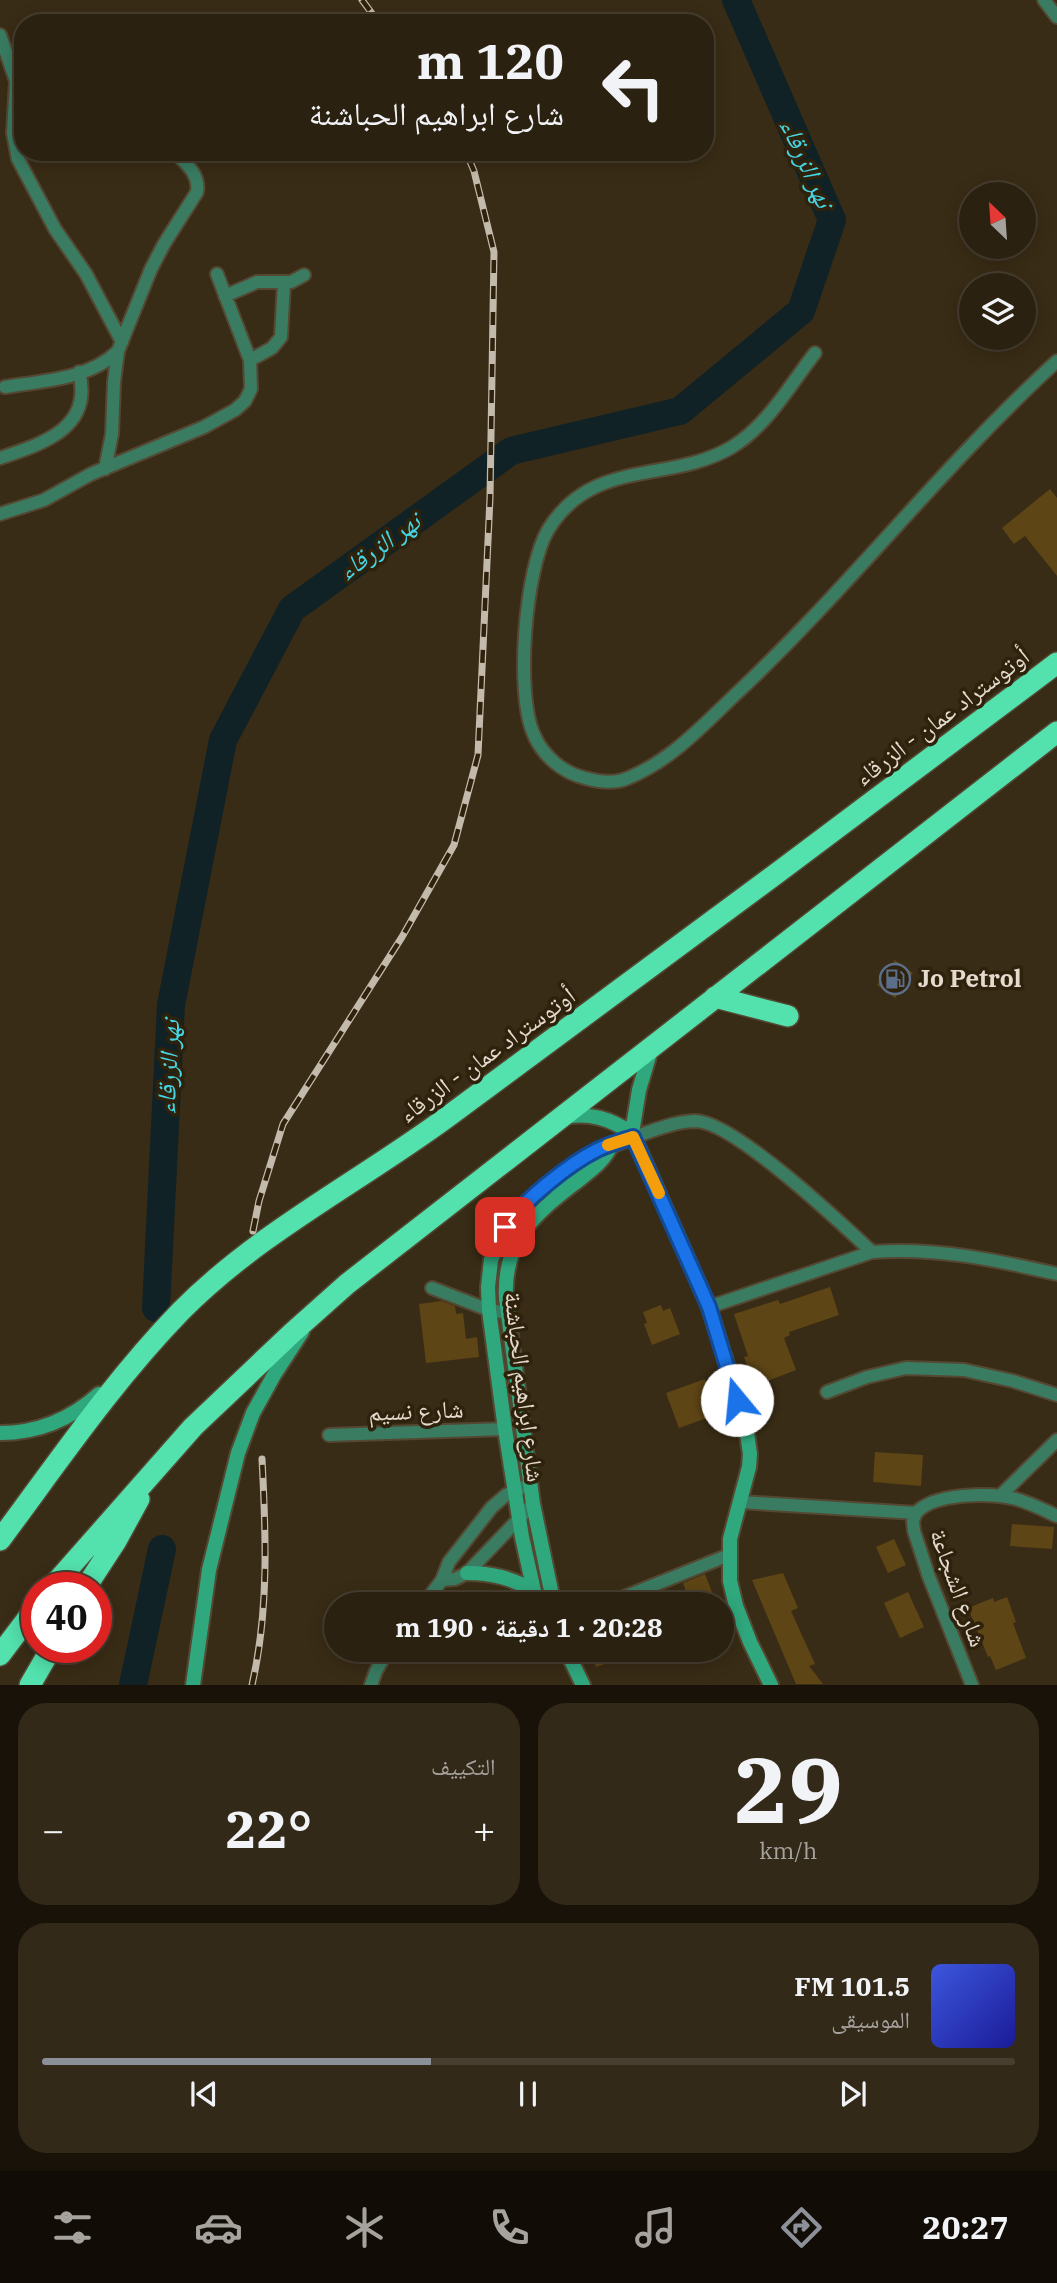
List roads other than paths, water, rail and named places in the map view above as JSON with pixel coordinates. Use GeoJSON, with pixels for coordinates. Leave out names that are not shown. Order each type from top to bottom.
{"type":"FeatureCollection","features":[{"type":"Feature","properties":{"kind":"highway","name":"أوتوستراد عمان - الزرقاء"},"geometry":{"type":"LineString","coordinates":[[0,1540],[65,1450],[134,1363],[182,1310],[269,1237],[422,1136],[1057,663]]}},
{"type":"Feature","properties":{"kind":"highway"},"geometry":{"type":"LineString","coordinates":[[65,1572],[193,1427],[347,1284],[1057,732]]}},
{"type":"Feature","properties":{"kind":"highway"},"geometry":{"type":"LineString","coordinates":[[715,997],[788,1016]]}},
{"type":"Feature","properties":{"kind":"highway"},"geometry":{"type":"LineString","coordinates":[[96,1572],[117,1541],[156,1468]]}},
{"type":"Feature","properties":{"kind":"highway"},"geometry":{"type":"LineString","coordinates":[[0,1656],[21,1627]]}},
{"type":"Feature","properties":{"kind":"highway"},"geometry":{"type":"LineString","coordinates":[[30,1685],[42,1663]]}},
{"type":"Feature","properties":{"kind":"street"},"geometry":{"type":"LineString","coordinates":[[1044,0],[1057,17]]}},
{"type":"Feature","properties":{"kind":"street"},"geometry":{"type":"LineString","coordinates":[[0,35],[14,75]]}},
{"type":"Feature","properties":{"kind":"street"},"geometry":{"type":"LineString","coordinates":[[14,116],[14,137]]}},
{"type":"Feature","properties":{"kind":"street"},"geometry":{"type":"LineString","coordinates":[[20,161],[55,229],[86,274],[120,346]]}},
{"type":"Feature","properties":{"kind":"street"},"geometry":{"type":"LineString","coordinates":[[105,469],[112,433],[114,372],[120,346],[151,269],[197,192],[195,174],[183,161]]}},
{"type":"Feature","properties":{"kind":"street"},"geometry":{"type":"LineString","coordinates":[[0,514],[44,500],[105,469],[204,427],[235,410],[245,401],[251,389],[250,360],[217,274]]}},
{"type":"Feature","properties":{"kind":"street"},"geometry":{"type":"LineString","coordinates":[[225,296],[257,282],[291,282],[304,275]]}},
{"type":"Feature","properties":{"kind":"street"},"geometry":{"type":"LineString","coordinates":[[250,360],[272,348],[281,337],[284,283]]}},
{"type":"Feature","properties":{"kind":"street"},"geometry":{"type":"LineString","coordinates":[[5,387],[79,372],[105,361],[120,346]]}},
{"type":"Feature","properties":{"kind":"street"},"geometry":{"type":"LineString","coordinates":[[815,353],[757,427],[744,439],[713,456],[603,482],[581,494],[562,511],[547,531],[537,554],[528,607],[525,655],[527,706],[538,742],[553,762],[574,775],[598,782],[624,781],[646,771],[676,750],[780,653],[988,429],[1057,361]]}},
{"type":"Feature","properties":{"kind":"street"},"geometry":{"type":"LineString","coordinates":[[0,458],[57,435],[68,427],[81,395],[79,372]]}},
{"type":"Feature","properties":{"kind":"street"},"geometry":{"type":"LineString","coordinates":[[632,1135],[639,1090],[652,1048]]}},
{"type":"Feature","properties":{"kind":"street"},"geometry":{"type":"LineString","coordinates":[[561,1117],[598,1116],[619,1124],[632,1135],[709,1307],[746,1426],[750,1454],[734,1519],[729,1555],[730,1581],[737,1606],[771,1685]]}},
{"type":"Feature","properties":{"kind":"street"},"geometry":{"type":"LineString","coordinates":[[632,1135],[696,1121],[724,1130],[825,1208],[872,1252]]}},
{"type":"Feature","properties":{"kind":"street","name":"شارع ابراهيم الحباشنة"},"geometry":{"type":"LineString","coordinates":[[535,1592],[514,1490],[489,1310],[491,1260],[499,1237],[512,1216],[587,1156],[632,1135]]}},
{"type":"Feature","properties":{"kind":"street","name":"شارع ابراهيم الحباشنة"},"geometry":{"type":"LineString","coordinates":[[551,1592],[530,1484],[505,1283],[516,1240],[541,1211],[597,1166],[612,1144]]}},
{"type":"Feature","properties":{"kind":"street"},"geometry":{"type":"LineString","coordinates":[[709,1307],[872,1252],[932,1251],[992,1259],[1057,1274]]}},
{"type":"Feature","properties":{"kind":"street"},"geometry":{"type":"LineString","coordinates":[[432,1288],[489,1310],[508,1313]]}},
{"type":"Feature","properties":{"kind":"street"},"geometry":{"type":"LineString","coordinates":[[193,1685],[209,1570],[238,1454],[253,1413],[316,1311]]}},
{"type":"Feature","properties":{"kind":"street"},"geometry":{"type":"LineString","coordinates":[[0,1433],[44,1426],[81,1411],[134,1363]]}},
{"type":"Feature","properties":{"kind":"street"},"geometry":{"type":"LineString","coordinates":[[827,1392],[867,1377],[905,1368],[964,1370],[1057,1395]]}},
{"type":"Feature","properties":{"kind":"street","name":"شارع نسيم"},"geometry":{"type":"LineString","coordinates":[[329,1435],[505,1430]]}},
{"type":"Feature","properties":{"kind":"street"},"geometry":{"type":"LineString","coordinates":[[1000,1496],[1057,1440]]}},
{"type":"Feature","properties":{"kind":"street"},"geometry":{"type":"LineString","coordinates":[[433,1592],[442,1580],[449,1562],[498,1501],[514,1490],[530,1484]]}},
{"type":"Feature","properties":{"kind":"street"},"geometry":{"type":"LineString","coordinates":[[916,1513],[930,1502],[959,1497],[1000,1496],[1016,1499],[1057,1516]]}},
{"type":"Feature","properties":{"kind":"street","name":"شارع الشجاعة"},"geometry":{"type":"LineString","coordinates":[[740,1502],[916,1513],[914,1531],[925,1566],[972,1685]]}},
{"type":"Feature","properties":{"kind":"street"},"geometry":{"type":"LineString","coordinates":[[442,1580],[455,1579],[467,1573],[533,1504]]}},
{"type":"Feature","properties":{"kind":"street"},"geometry":{"type":"LineString","coordinates":[[636,1592],[729,1555]]}},
{"type":"Feature","properties":{"kind":"street"},"geometry":{"type":"LineString","coordinates":[[467,1573],[502,1576],[527,1592]]}},
{"type":"Feature","properties":{"kind":"street"},"geometry":{"type":"LineString","coordinates":[[371,1685],[381,1662]]}},
{"type":"Feature","properties":{"kind":"street"},"geometry":{"type":"LineString","coordinates":[[572,1662],[583,1685]]}},
{"type":"Feature","properties":{"kind":"waterway","name":"نهر الزرقاء"},"geometry":{"type":"LineString","coordinates":[[156,1308],[171,1005],[223,740],[292,609],[511,451],[680,411],[801,311],[832,220],[736,0]]}},
{"type":"Feature","properties":{"kind":"waterway","name":"نهر الزرقاء"},"geometry":{"type":"LineString","coordinates":[[133,1685],[162,1549]]}},
{"type":"Feature","properties":{"kind":"railway"},"geometry":{"type":"LineString","coordinates":[[362,0],[372,14]]}},
{"type":"Feature","properties":{"kind":"railway"},"geometry":{"type":"LineString","coordinates":[[253,1231],[259,1201],[283,1124],[402,937],[454,845],[478,755],[490,498],[494,252],[470,161]]}},
{"type":"Feature","properties":{"kind":"railway"},"geometry":{"type":"LineString","coordinates":[[252,1685],[264,1601],[262,1459]]}},
{"type":"Feature","properties":{"kind":"place","name":"Jo Petrol"},"geometry":{"type":"Point","coordinates":[895,979]}}]}
